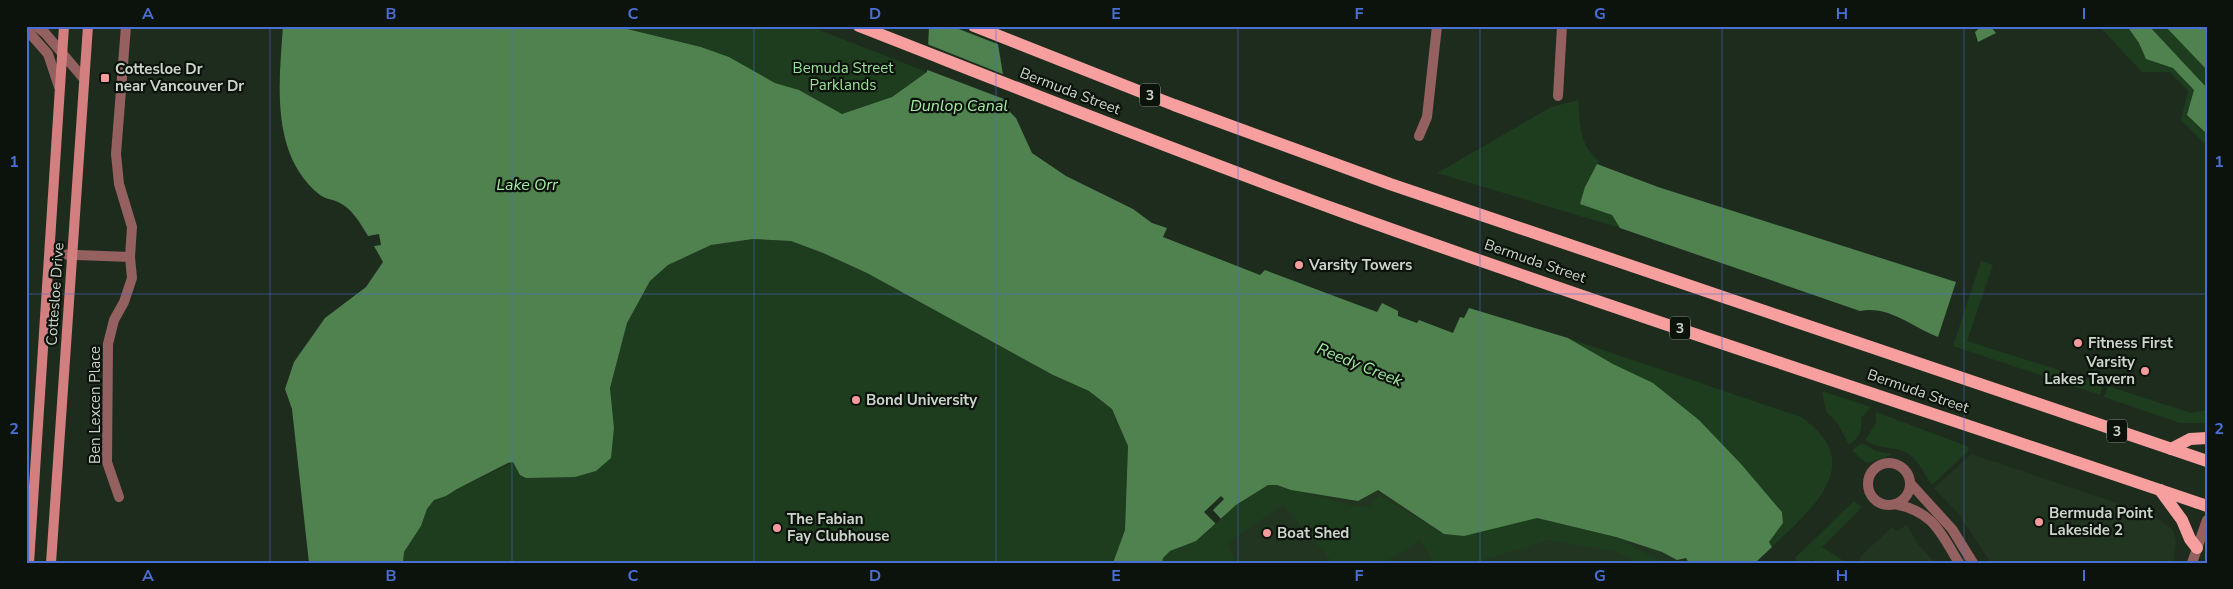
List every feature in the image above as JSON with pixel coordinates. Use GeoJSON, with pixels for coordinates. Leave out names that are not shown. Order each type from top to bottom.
{"type":"FeatureCollection","features":[{"type":"Feature","properties":{"kind":"main road","name":"Cottesloe Drive"},"geometry":{"type":"LineString","coordinates":[[29,563],[64,26]]}},
{"type":"Feature","properties":{"kind":"main road","name":"Cottesloe Drive"},"geometry":{"type":"LineString","coordinates":[[51,563],[88,26]]}},
{"type":"Feature","properties":{"kind":"main road","name":"Bermuda Street"},"geometry":{"type":"LineString","coordinates":[[860,26],[1211,163],[1382,225],[2207,506]]}},
{"type":"Feature","properties":{"kind":"main road","name":"Bermuda Street"},"geometry":{"type":"LineString","coordinates":[[974,26],[1174,105],[1390,184],[2207,460]]}},
{"type":"Feature","properties":{"kind":"main road"},"geometry":{"type":"LineString","coordinates":[[2171,449],[2190,439],[2207,438]]}},
{"type":"Feature","properties":{"kind":"main road"},"geometry":{"type":"LineString","coordinates":[[2160,490],[2182,520],[2190,539],[2197,548]]}},
{"type":"Feature","properties":{"kind":"street"},"geometry":{"type":"LineString","coordinates":[[36,26],[45,33],[84,79]]}},
{"type":"Feature","properties":{"kind":"street","name":"Ben Lexcen Place"},"geometry":{"type":"LineString","coordinates":[[119,497],[107,462],[108,344],[114,320],[124,302],[132,278],[130,257],[132,227],[119,184],[116,154],[126,26]]}},
{"type":"Feature","properties":{"kind":"street"},"geometry":{"type":"LineString","coordinates":[[1418,136],[1427,117],[1437,26]]}},
{"type":"Feature","properties":{"kind":"street"},"geometry":{"type":"LineString","coordinates":[[1558,96],[1562,26]]}},
{"type":"Feature","properties":{"kind":"street"},"geometry":{"type":"LineString","coordinates":[[26,29],[48,54],[60,93]]}},
{"type":"Feature","properties":{"kind":"street"},"geometry":{"type":"LineString","coordinates":[[50,254],[130,257]]}},
{"type":"Feature","properties":{"kind":"street"},"geometry":{"type":"LineString","coordinates":[[1959,563],[1929,518],[1912,508],[1895,504],[1882,504],[1872,496],[1868,484],[1871,474],[1880,465],[1893,463],[1905,470],[1910,483],[1952,529],[1974,563]]}},
{"type":"Feature","properties":{"kind":"street"},"geometry":{"type":"LineString","coordinates":[[1895,504],[1906,496],[1910,483]]}},
{"type":"Feature","properties":{"kind":"street"},"geometry":{"type":"LineString","coordinates":[[2192,563],[2207,520]]}},
{"type":"Feature","properties":{"kind":"shaded area"},"geometry":{"type":"Polygon","coordinates":[[[1971,454],[2153,515],[2173,530],[2176,541],[2173,563],[1991,563],[1958,513],[1934,488],[1971,454]]]}},
{"type":"Feature","properties":{"kind":"shaded area"},"geometry":{"type":"Polygon","coordinates":[[[1268,485],[1378,490],[1444,534],[1537,518],[1616,537],[1662,552],[1677,560],[1686,558],[1689,563],[1162,563],[1236,505],[1268,485]]]}},
{"type":"Feature","properties":{"kind":"shaded area"},"geometry":{"type":"Polygon","coordinates":[[[1907,525],[1918,544],[1935,563],[1863,563],[1859,558],[1892,527],[1896,531],[1907,525]]]}},
{"type":"Feature","properties":{"kind":"green space","name":"Bemuda Street Parklands"},"geometry":{"type":"Polygon","coordinates":[[[615,26],[809,26],[927,72],[892,97],[842,114],[799,90],[775,83],[729,57],[701,47],[615,26]]]}},
{"type":"Feature","properties":{"kind":"green space"},"geometry":{"type":"Polygon","coordinates":[[[2099,26],[2207,26],[2207,146],[2181,120],[2188,91],[2170,72],[2142,72],[2099,26]]]}},
{"type":"Feature","properties":{"kind":"green space"},"geometry":{"type":"Polygon","coordinates":[[[1578,100],[1580,126],[1584,141],[1587,148],[1599,161],[1585,187],[1612,215],[1620,228],[1437,173],[1551,107],[1578,100]]]}},
{"type":"Feature","properties":{"kind":"green space","name":"Bond University"},"geometry":{"type":"Polygon","coordinates":[[[753,239],[791,241],[867,273],[1053,375],[1089,391],[1112,409],[1128,446],[1125,530],[1113,563],[403,563],[404,552],[421,526],[427,509],[434,500],[513,462],[516,466],[611,458],[614,428],[610,388],[627,323],[650,281],[668,265],[711,245],[753,239]]]}},
{"type":"Feature","properties":{"kind":"green space"},"geometry":{"type":"Polygon","coordinates":[[[1981,261],[1993,265],[1967,341],[2103,384],[2100,395],[1953,346],[1981,261]]]}},
{"type":"Feature","properties":{"kind":"green space"},"geometry":{"type":"Polygon","coordinates":[[[1568,338],[1801,417],[1821,435],[1831,452],[1832,469],[1827,485],[1803,517],[1772,547],[1769,542],[1783,523],[1782,512],[1699,420],[1653,383],[1613,364],[1568,338]]]}},
{"type":"Feature","properties":{"kind":"green space"},"geometry":{"type":"Polygon","coordinates":[[[2108,386],[2191,413],[2207,410],[2207,423],[2180,423],[2104,397],[2108,386]]]}},
{"type":"Feature","properties":{"kind":"green space"},"geometry":{"type":"Polygon","coordinates":[[[1822,391],[1871,407],[1861,418],[1861,430],[1858,436],[1849,445],[1838,424],[1826,411],[1822,391]]]}},
{"type":"Feature","properties":{"kind":"green space"},"geometry":{"type":"Polygon","coordinates":[[[1876,412],[1969,447],[1968,451],[1932,485],[1920,465],[1910,455],[1865,440],[1876,423],[1876,412]]]}},
{"type":"Feature","properties":{"kind":"green space"},"geometry":{"type":"Polygon","coordinates":[[[1862,443],[1876,451],[1892,454],[1867,463],[1852,450],[1862,443]]]}},
{"type":"Feature","properties":{"kind":"green space"},"geometry":{"type":"Polygon","coordinates":[[[1268,485],[1277,485],[1354,506],[1368,507],[1380,495],[1444,534],[1464,536],[1537,518],[1616,537],[1664,563],[1639,563],[1615,551],[1549,540],[1473,563],[1435,562],[1420,540],[1384,563],[1333,563],[1283,505],[1227,543],[1236,563],[1162,563],[1163,558],[1170,551],[1196,541],[1236,505],[1268,485]]]}},
{"type":"Feature","properties":{"kind":"green space"},"geometry":{"type":"Polygon","coordinates":[[[1854,501],[1862,507],[1822,547],[1847,563],[1822,563],[1813,560],[1799,563],[1795,558],[1854,501]]]}},
{"type":"Feature","properties":{"kind":"water","name":"Lake Orr"},"geometry":{"type":"Polygon","coordinates":[[[283,26],[615,26],[701,47],[729,57],[775,83],[799,90],[842,114],[892,97],[927,72],[929,26],[995,26],[1009,111],[1016,118],[1032,153],[1066,176],[1133,209],[1152,223],[1167,228],[1163,237],[1260,275],[1265,270],[1377,312],[1382,303],[1398,311],[1398,316],[1417,323],[1419,320],[1453,333],[1460,317],[1464,318],[1469,308],[1568,338],[1613,364],[1653,383],[1699,420],[1741,464],[1782,512],[1783,523],[1769,542],[1781,563],[1689,563],[1686,558],[1677,560],[1662,552],[1616,537],[1537,518],[1464,536],[1444,534],[1378,490],[1358,501],[1291,490],[1277,485],[1268,485],[1236,505],[1196,541],[1170,551],[1163,558],[1162,563],[1113,563],[1125,530],[1128,446],[1112,409],[1089,391],[1053,375],[867,273],[791,241],[753,239],[711,245],[668,265],[650,281],[627,323],[610,388],[614,428],[611,458],[596,471],[575,477],[526,478],[520,475],[513,462],[508,463],[446,496],[434,500],[427,509],[421,526],[404,552],[403,563],[309,563],[292,409],[285,389],[294,362],[325,318],[366,287],[383,262],[374,246],[381,245],[379,234],[368,236],[355,216],[347,208],[338,202],[320,195],[304,179],[293,160],[285,139],[281,117],[280,71],[283,26]]]}},
{"type":"Feature","properties":{"kind":"water"},"geometry":{"type":"Polygon","coordinates":[[[1982,26],[1990,26],[1996,33],[1978,42],[1975,32],[1982,26]]]}},
{"type":"Feature","properties":{"kind":"water"},"geometry":{"type":"Polygon","coordinates":[[[2127,26],[2149,26],[2207,88],[2207,134],[2187,115],[2194,90],[2173,68],[2146,59],[2139,43],[2127,26]]]}},
{"type":"Feature","properties":{"kind":"water"},"geometry":{"type":"Polygon","coordinates":[[[2165,26],[2207,26],[2207,70],[2165,26]]]}},
{"type":"Feature","properties":{"kind":"water"},"geometry":{"type":"Polygon","coordinates":[[[1597,164],[1658,187],[1956,282],[1938,337],[1891,314],[1871,310],[1860,311],[1620,228],[1612,215],[1580,204],[1585,187],[1597,164]]]}},
{"type":"Feature","properties":{"kind":"pier"},"geometry":{"type":"Polygon","coordinates":[[[951,26],[998,26],[1000,45],[951,26]]]}},
{"type":"Feature","properties":{"kind":"pier"},"geometry":{"type":"Polygon","coordinates":[[[927,44],[1005,75],[1009,101],[925,69],[927,44]]]}},
{"type":"Feature","properties":{"kind":"pier"},"geometry":{"type":"Polygon","coordinates":[[[1221,496],[1224,499],[1213,510],[1221,519],[1216,524],[1204,512],[1221,496]]]}},
{"type":"Feature","properties":{"kind":"pier"},"geometry":{"type":"Polygon","coordinates":[[[1774,545],[1783,563],[1755,563],[1772,547],[1774,545]]]}},
{"type":"Feature","properties":{"kind":"place","name":"Cottesloe Dr near Vancouver Dr"},"geometry":{"type":"Point","coordinates":[105,78]}},
{"type":"Feature","properties":{"kind":"place","name":"Varsity Towers"},"geometry":{"type":"Point","coordinates":[1299,265]}},
{"type":"Feature","properties":{"kind":"place","name":"Fitness First"},"geometry":{"type":"Point","coordinates":[2078,343]}},
{"type":"Feature","properties":{"kind":"place","name":"Varsity Lakes Tavern"},"geometry":{"type":"Point","coordinates":[2145,371]}},
{"type":"Feature","properties":{"kind":"place","name":"Bond University"},"geometry":{"type":"Point","coordinates":[856,400]}},
{"type":"Feature","properties":{"kind":"place","name":"Bermuda Point Lakeside 2"},"geometry":{"type":"Point","coordinates":[2039,522]}},
{"type":"Feature","properties":{"kind":"place","name":"The Fabian Fay Clubhouse"},"geometry":{"type":"Point","coordinates":[777,528]}},
{"type":"Feature","properties":{"kind":"place","name":"Boat Shed"},"geometry":{"type":"Point","coordinates":[1267,533]}},
{"type":"Feature","properties":{"kind":"water label","name":"Dunlop Canal"},"geometry":{"type":"Point","coordinates":[959,105]}},
{"type":"Feature","properties":{"kind":"water label","name":"Reedy Creek"},"geometry":{"type":"Point","coordinates":[1360,364]}}]}
